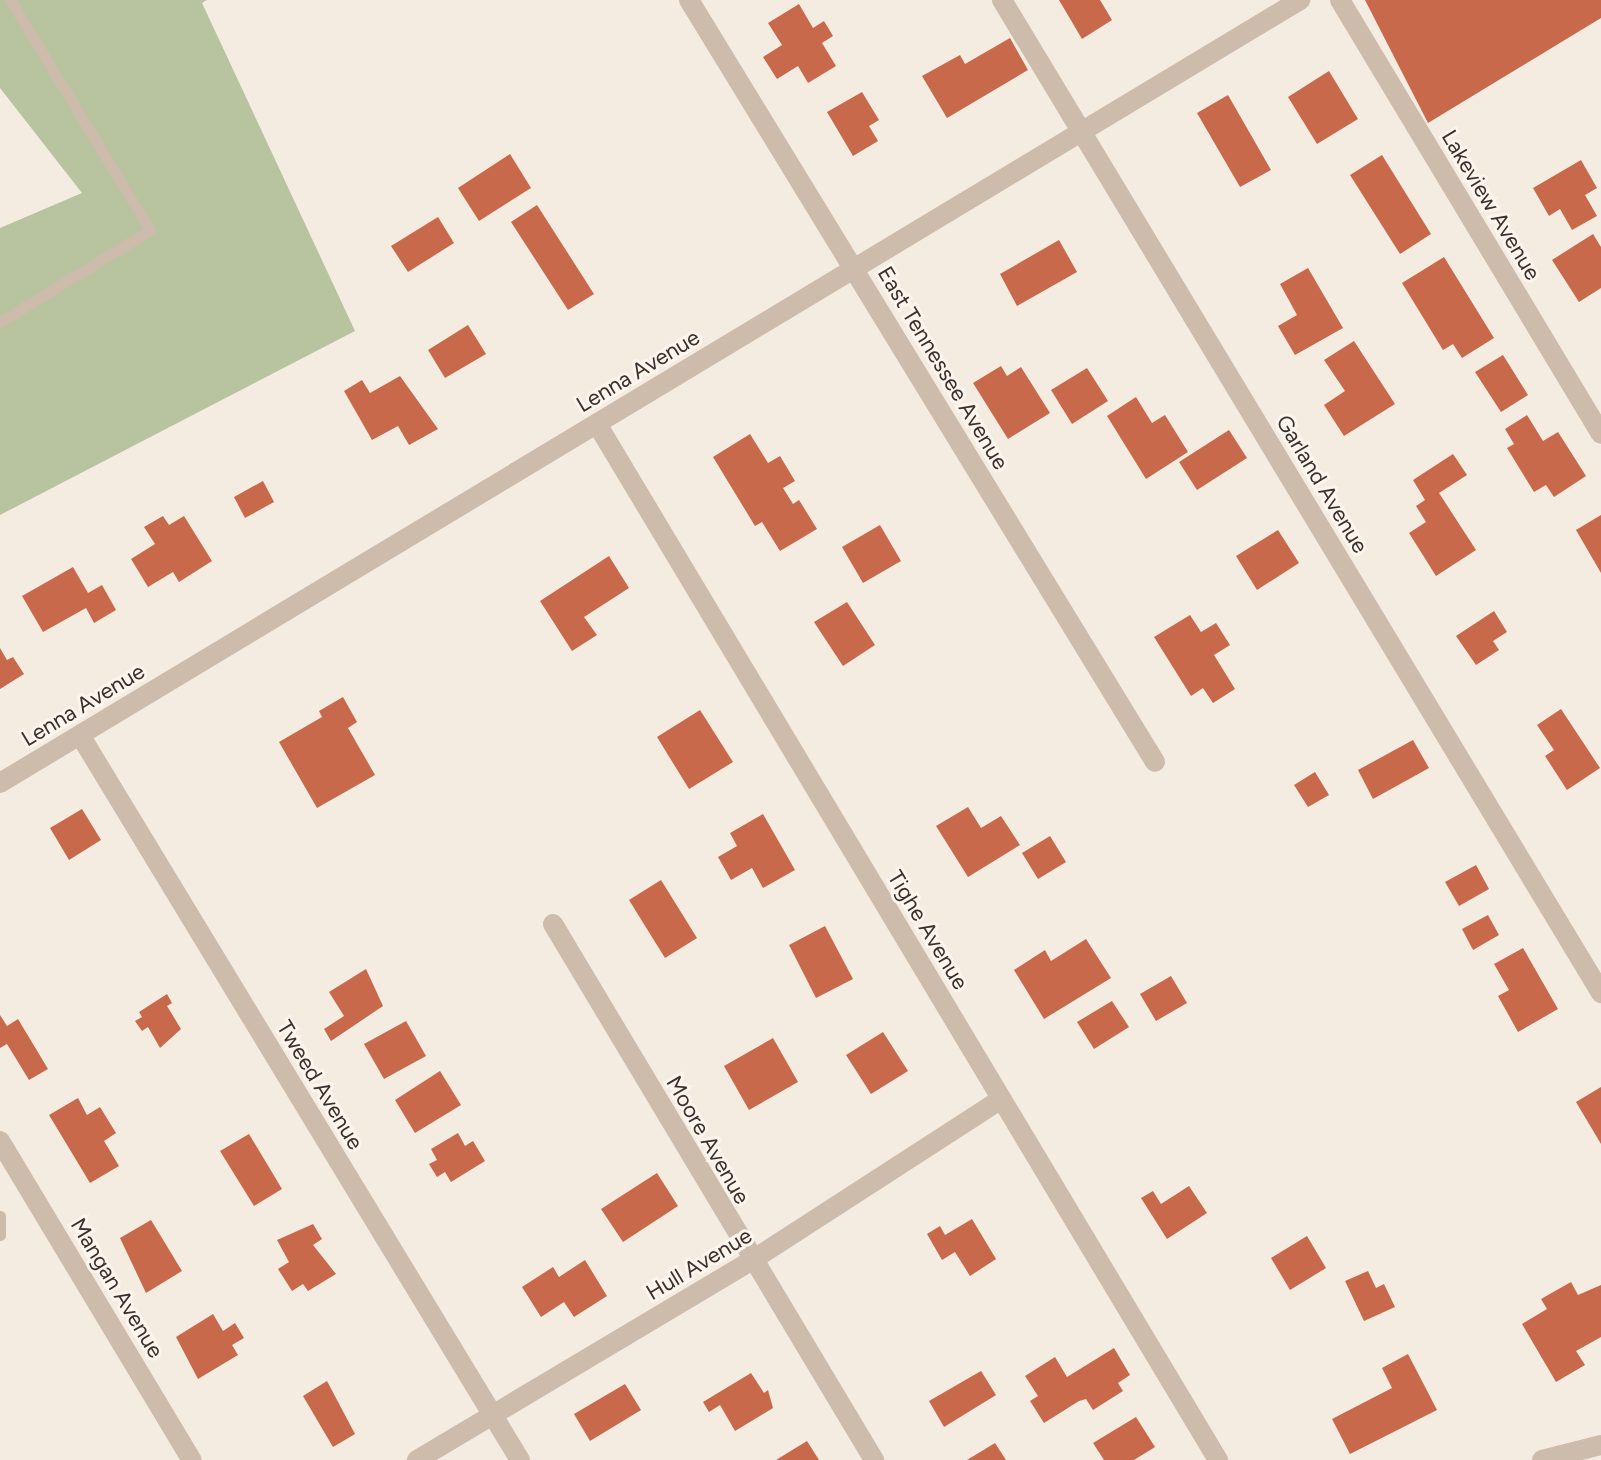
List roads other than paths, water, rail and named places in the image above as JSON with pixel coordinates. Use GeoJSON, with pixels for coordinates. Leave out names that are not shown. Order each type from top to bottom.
{"type":"FeatureCollection","features":[{"type":"Feature","properties":{"kind":"street","name":"East Tennessee Avenue"},"geometry":{"type":"LineString","coordinates":[[689,0],[1155,762]]}},
{"type":"Feature","properties":{"kind":"street","name":"Garland Avenue"},"geometry":{"type":"LineString","coordinates":[[1002,0],[1601,993]]}},
{"type":"Feature","properties":{"kind":"street","name":"Lenna Avenue"},"geometry":{"type":"LineString","coordinates":[[0,783],[1300,0]]}},
{"type":"Feature","properties":{"kind":"street","name":"Lakeview Avenue"},"geometry":{"type":"LineString","coordinates":[[1340,0],[1601,434]]}},
{"type":"Feature","properties":{"kind":"street","name":"Tighe Avenue"},"geometry":{"type":"LineString","coordinates":[[597,424],[1218,1460]]}},
{"type":"Feature","properties":{"kind":"street","name":"Tweed Avenue"},"geometry":{"type":"LineString","coordinates":[[80,735],[520,1460]]}},
{"type":"Feature","properties":{"kind":"street","name":"Moore Avenue"},"geometry":{"type":"LineString","coordinates":[[553,924],[751,1261],[874,1460]]}},
{"type":"Feature","properties":{"kind":"street","name":"Hull Avenue"},"geometry":{"type":"LineString","coordinates":[[417,1460],[751,1261],[1001,1099]]}},
{"type":"Feature","properties":{"kind":"street","name":"Mangan Avenue"},"geometry":{"type":"LineString","coordinates":[[0,1141],[192,1460]]}},
{"type":"Feature","properties":{"kind":"street"},"geometry":{"type":"LineString","coordinates":[[1542,1460],[1601,1445]]}},
{"type":"Feature","properties":{"kind":"lane"},"geometry":{"type":"LineString","coordinates":[[0,322],[150,230],[10,0]]}},
{"type":"Feature","properties":{"kind":"lane"},"geometry":{"type":"LineString","coordinates":[[0,1216],[0,1235]]}}]}
